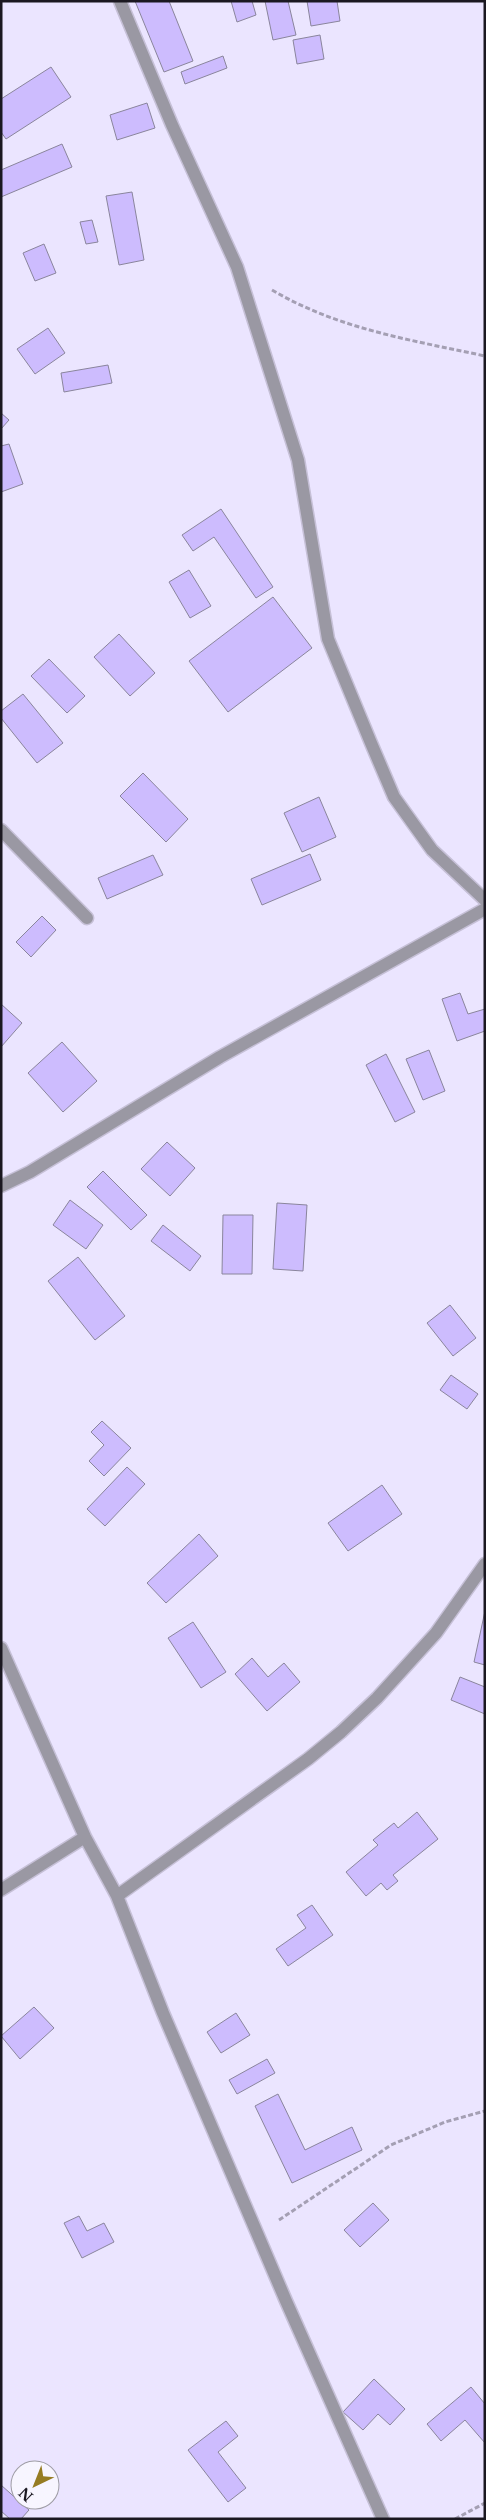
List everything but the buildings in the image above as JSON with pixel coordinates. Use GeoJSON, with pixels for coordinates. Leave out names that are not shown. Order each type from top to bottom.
{"type":"FeatureCollection","features":[{"type":"Feature","properties":{"kind":"street"},"geometry":{"type":"LineString","coordinates":[[120,1],[172,125],[237,267],[298,460],[328,639],[394,797],[432,850],[485,900]]}},
{"type":"Feature","properties":{"kind":"street"},"geometry":{"type":"LineString","coordinates":[[1,830],[87,918]]}},
{"type":"Feature","properties":{"kind":"street"},"geometry":{"type":"LineString","coordinates":[[1,1186],[30,1172],[220,1057],[485,909]]}},
{"type":"Feature","properties":{"kind":"street"},"geometry":{"type":"LineString","coordinates":[[117,1896],[341,1732],[409,1664],[436,1633],[481,1579],[485,1564]]}},
{"type":"Feature","properties":{"kind":"street"},"geometry":{"type":"LineString","coordinates":[[1,1648],[85,1837],[117,1896],[153,1987],[257,2234],[383,2519]]}},
{"type":"Feature","properties":{"kind":"street"},"geometry":{"type":"LineString","coordinates":[[1,1890],[85,1837]]}},
{"type":"Feature","properties":{"kind":"path"},"geometry":{"type":"LineString","coordinates":[[237,267],[272,291],[306,310],[334,320],[485,356]]}},
{"type":"Feature","properties":{"kind":"path"},"geometry":{"type":"LineString","coordinates":[[257,2234],[391,2145],[445,2122],[485,2111]]}},
{"type":"Feature","properties":{"kind":"path"},"geometry":{"type":"LineString","coordinates":[[455,2519],[485,2503]]}}]}
